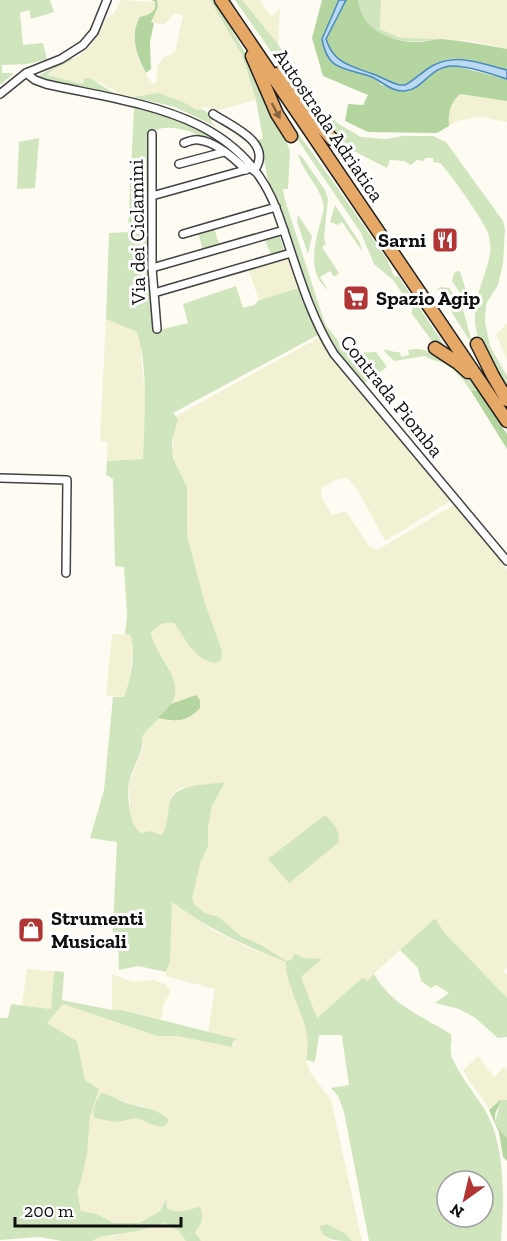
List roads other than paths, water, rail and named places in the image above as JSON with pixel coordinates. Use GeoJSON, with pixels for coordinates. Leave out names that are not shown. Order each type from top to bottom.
{"type":"FeatureCollection","features":[{"type":"Feature","properties":{"kind":"highway","name":"Autostrada Adriatica"},"geometry":{"type":"LineString","coordinates":[[221,0],[504,405]]}},
{"type":"Feature","properties":{"kind":"highway","name":"Autostrada Adriatica"},"geometry":{"type":"LineString","coordinates":[[230,0],[504,405],[507,421]]}},
{"type":"Feature","properties":{"kind":"highway"},"geometry":{"type":"LineString","coordinates":[[233,19],[232,25],[251,55],[277,114],[291,136]]}},
{"type":"Feature","properties":{"kind":"highway"},"geometry":{"type":"LineString","coordinates":[[279,73],[287,78],[322,129],[332,139]]}},
{"type":"Feature","properties":{"kind":"highway"},"geometry":{"type":"LineString","coordinates":[[435,348],[467,371],[492,405],[504,405],[477,344]]}},
{"type":"Feature","properties":{"kind":"street"},"geometry":{"type":"LineString","coordinates":[[1,92],[26,73],[61,59],[83,45],[93,32],[107,0]]}},
{"type":"Feature","properties":{"kind":"street","name":"Contrada Piomba"},"geometry":{"type":"LineString","coordinates":[[26,73],[46,84],[170,112],[199,123],[238,151],[266,187],[276,207],[312,316],[334,354],[507,561]]}},
{"type":"Feature","properties":{"kind":"street"},"geometry":{"type":"LineString","coordinates":[[152,196],[251,170],[260,160],[258,146],[250,138],[213,114]]}},
{"type":"Feature","properties":{"kind":"street","name":"Via dei Ciclamini"},"geometry":{"type":"LineString","coordinates":[[152,134],[152,268],[157,328]]}},
{"type":"Feature","properties":{"kind":"street"},"geometry":{"type":"LineString","coordinates":[[184,143],[197,139],[224,152],[251,170]]}},
{"type":"Feature","properties":{"kind":"street"},"geometry":{"type":"LineString","coordinates":[[179,164],[224,152]]}},
{"type":"Feature","properties":{"kind":"street"},"geometry":{"type":"LineString","coordinates":[[183,234],[276,207]]}},
{"type":"Feature","properties":{"kind":"street"},"geometry":{"type":"LineString","coordinates":[[152,268],[284,230]]}},
{"type":"Feature","properties":{"kind":"street"},"geometry":{"type":"LineString","coordinates":[[154,293],[291,253]]}},
{"type":"Feature","properties":{"kind":"street"},"geometry":{"type":"LineString","coordinates":[[0,478],[67,480],[66,573]]}},
{"type":"Feature","properties":{"kind":"water"},"geometry":{"type":"Polygon","coordinates":[[[339,0],[346,0],[326,39],[338,59],[350,66],[399,85],[405,85],[441,62],[470,60],[507,70],[507,79],[453,66],[438,70],[412,89],[400,91],[372,77],[340,67],[329,58],[322,39],[339,0]]]}},
{"type":"Feature","properties":{"kind":"place","name":"Sarni"},"geometry":{"type":"Point","coordinates":[445,240]}},
{"type":"Feature","properties":{"kind":"place","name":"Spazio Agip"},"geometry":{"type":"Point","coordinates":[356,298]}},
{"type":"Feature","properties":{"kind":"place","name":"Strumenti Musicali"},"geometry":{"type":"Point","coordinates":[31,930]}}]}
